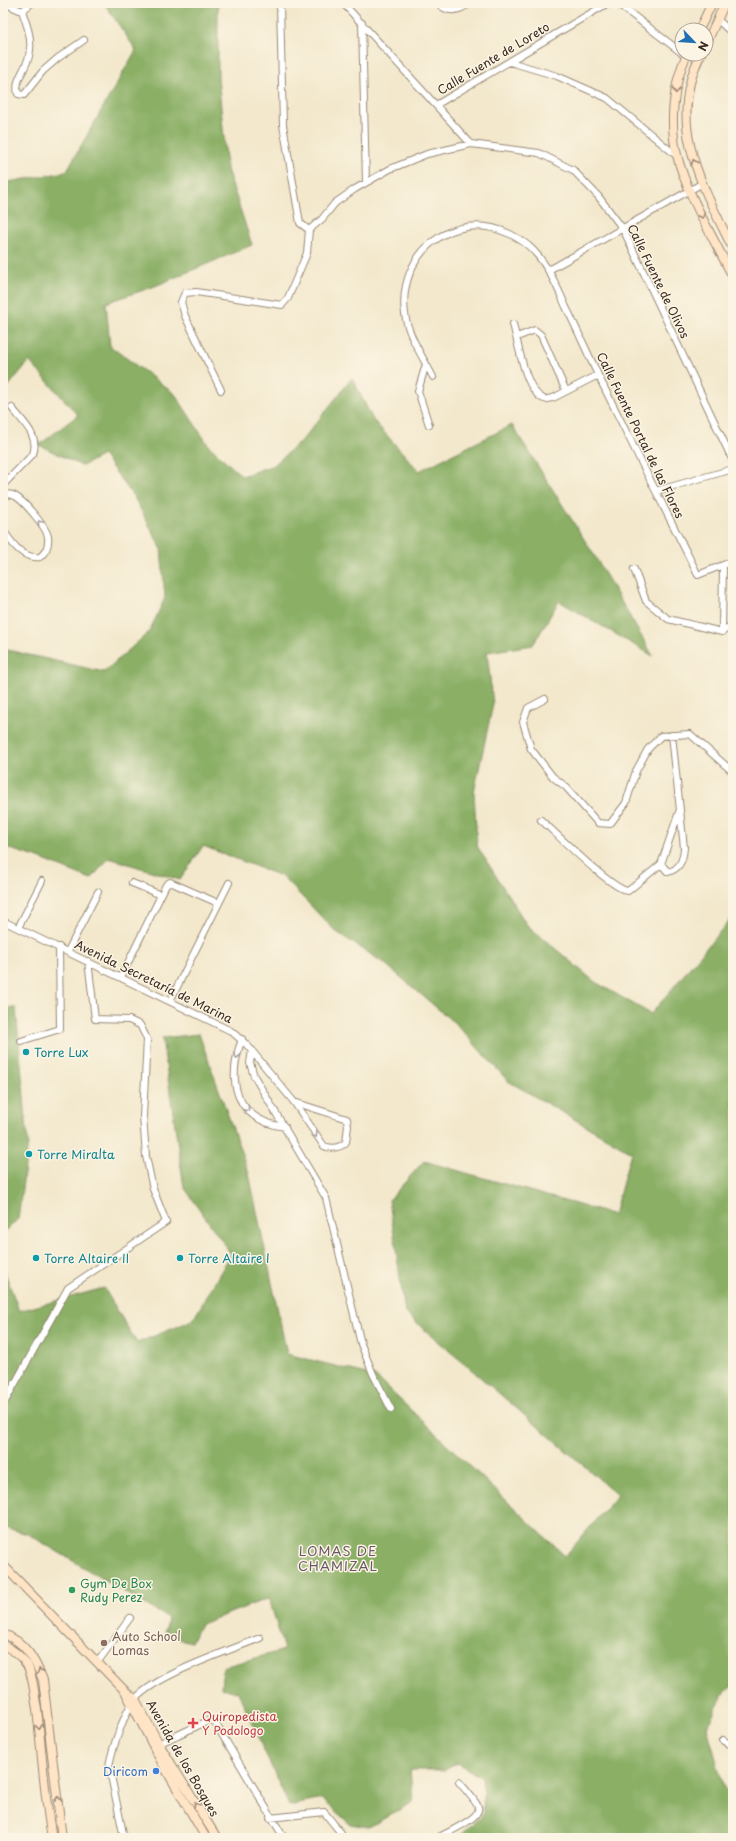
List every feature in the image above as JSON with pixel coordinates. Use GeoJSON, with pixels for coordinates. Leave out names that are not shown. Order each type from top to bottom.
{"type":"FeatureCollection","features":[{"type":"Feature","properties":{"kind":"street"},"geometry":{"type":"LineString","coordinates":[[4,3],[22,11]]}},
{"type":"Feature","properties":{"kind":"street"},"geometry":{"type":"LineString","coordinates":[[22,11],[32,3]]}},
{"type":"Feature","properties":{"kind":"street"},"geometry":{"type":"LineString","coordinates":[[221,390],[185,316],[181,302],[185,293],[196,292],[282,305],[288,298],[307,253],[309,230],[300,223],[283,125],[280,3]]}},
{"type":"Feature","properties":{"kind":"street"},"geometry":{"type":"LineString","coordinates":[[344,3],[471,144]]}},
{"type":"Feature","properties":{"kind":"street"},"geometry":{"type":"LineString","coordinates":[[438,3],[447,10],[456,11],[471,3]]}},
{"type":"Feature","properties":{"kind":"street","name":"Calle Fuente de Loreto"},"geometry":{"type":"LineString","coordinates":[[436,104],[510,62],[601,4],[608,3]]}},
{"type":"Feature","properties":{"kind":"street"},"geometry":{"type":"LineString","coordinates":[[617,3],[674,46]]}},
{"type":"Feature","properties":{"kind":"street"},"geometry":{"type":"LineString","coordinates":[[703,22],[712,3]]}},
{"type":"Feature","properties":{"kind":"street"},"geometry":{"type":"LineString","coordinates":[[714,28],[726,3]]}},
{"type":"Feature","properties":{"kind":"street"},"geometry":{"type":"LineString","coordinates":[[22,11],[30,42],[29,57],[16,87],[18,94],[24,95],[43,71],[58,58],[84,40]]}},
{"type":"Feature","properties":{"kind":"street"},"geometry":{"type":"LineString","coordinates":[[718,20],[733,34]]}},
{"type":"Feature","properties":{"kind":"street"},"geometry":{"type":"LineString","coordinates":[[362,23],[366,182]]}},
{"type":"Feature","properties":{"kind":"street"},"geometry":{"type":"LineString","coordinates":[[510,62],[557,76],[607,98],[677,156]]}},
{"type":"Feature","properties":{"kind":"street"},"geometry":{"type":"LineString","coordinates":[[682,62],[676,82],[674,133],[677,156],[689,190],[733,277]]}},
{"type":"Feature","properties":{"kind":"street"},"geometry":{"type":"LineString","coordinates":[[696,62],[688,86],[687,131],[690,149],[701,184],[733,249]]}},
{"type":"Feature","properties":{"kind":"street","name":"Calle Fuente de Olivos"},"geometry":{"type":"LineString","coordinates":[[309,230],[318,223],[335,204],[366,182],[390,169],[427,154],[471,144],[539,153],[573,170],[598,196],[623,230],[733,461]]}},
{"type":"Feature","properties":{"kind":"street"},"geometry":{"type":"LineString","coordinates":[[549,270],[623,230],[701,184]]}},
{"type":"Feature","properties":{"kind":"street","name":"Calle Fuente Portal de las Flores"},"geometry":{"type":"LineString","coordinates":[[433,377],[408,330],[405,314],[405,293],[410,273],[419,255],[433,240],[457,228],[480,226],[502,230],[519,239],[532,249],[549,270],[598,375],[698,575],[733,561]]}},
{"type":"Feature","properties":{"kind":"street"},"geometry":{"type":"LineString","coordinates":[[513,324],[530,384],[537,395],[545,399],[553,398],[598,375]]}},
{"type":"Feature","properties":{"kind":"street"},"geometry":{"type":"LineString","coordinates":[[517,338],[535,330],[541,335],[566,391]]}},
{"type":"Feature","properties":{"kind":"street"},"geometry":{"type":"LineString","coordinates":[[426,364],[418,391],[429,425]]}},
{"type":"Feature","properties":{"kind":"street"},"geometry":{"type":"LineString","coordinates":[[3,485],[33,454],[36,447],[33,435],[12,408]]}},
{"type":"Feature","properties":{"kind":"street"},"geometry":{"type":"LineString","coordinates":[[656,491],[733,469]]}},
{"type":"Feature","properties":{"kind":"street"},"geometry":{"type":"LineString","coordinates":[[3,494],[15,496],[22,502],[46,530],[49,538],[48,546],[40,556],[33,557],[26,555],[11,542],[3,530]]}},
{"type":"Feature","properties":{"kind":"street"},"geometry":{"type":"LineString","coordinates":[[722,632],[723,565]]}},
{"type":"Feature","properties":{"kind":"street"},"geometry":{"type":"LineString","coordinates":[[634,569],[646,600],[668,619],[722,632],[733,624]]}},
{"type":"Feature","properties":{"kind":"street"},"geometry":{"type":"LineString","coordinates":[[545,699],[528,708],[523,722],[531,750],[553,778],[566,788],[598,823],[610,824],[626,802],[636,770],[648,749],[661,736],[690,734],[733,772]]}},
{"type":"Feature","properties":{"kind":"street"},"geometry":{"type":"LineString","coordinates":[[661,864],[668,872],[675,870],[682,861],[684,848],[672,735]]}},
{"type":"Feature","properties":{"kind":"street"},"geometry":{"type":"LineString","coordinates":[[541,820],[598,872],[624,890],[628,891],[661,864],[679,812]]}},
{"type":"Feature","properties":{"kind":"street"},"geometry":{"type":"LineString","coordinates":[[18,928],[42,881]]}},
{"type":"Feature","properties":{"kind":"street"},"geometry":{"type":"LineString","coordinates":[[121,977],[166,885],[170,882],[174,882],[218,903]]}},
{"type":"Feature","properties":{"kind":"street"},"geometry":{"type":"LineString","coordinates":[[132,883],[161,895]]}},
{"type":"Feature","properties":{"kind":"street"},"geometry":{"type":"LineString","coordinates":[[170,1001],[229,883]]}},
{"type":"Feature","properties":{"kind":"street"},"geometry":{"type":"LineString","coordinates":[[68,951],[98,892]]}},
{"type":"Feature","properties":{"kind":"street","name":"Avenida Secretaría de Marina"},"geometry":{"type":"LineString","coordinates":[[3,921],[68,951],[231,1031],[242,1039],[252,1050],[294,1102],[324,1146],[331,1148],[340,1146],[346,1142],[348,1126],[346,1119],[294,1102]]}},
{"type":"Feature","properties":{"kind":"street"},"geometry":{"type":"LineString","coordinates":[[22,1041],[60,1029],[59,947]]}},
{"type":"Feature","properties":{"kind":"street"},"geometry":{"type":"LineString","coordinates":[[3,1404],[68,1288],[166,1222],[153,1189],[146,1156],[143,1116],[147,1039],[140,1025],[129,1020],[96,1020],[88,961]]}},
{"type":"Feature","properties":{"kind":"street"},"geometry":{"type":"LineString","coordinates":[[242,1039],[235,1062],[236,1088],[241,1102],[251,1114],[263,1122],[285,1127]]}},
{"type":"Feature","properties":{"kind":"street"},"geometry":{"type":"LineString","coordinates":[[252,1050],[250,1063],[254,1076],[326,1198],[362,1344],[373,1374],[391,1409]]}},
{"type":"Feature","properties":{"kind":"street","name":"Avenida de los Bosques"},"geometry":{"type":"LineString","coordinates":[[3,1565],[134,1702],[186,1806],[206,1838]]}},
{"type":"Feature","properties":{"kind":"street"},"geometry":{"type":"LineString","coordinates":[[97,1663],[130,1618]]}},
{"type":"Feature","properties":{"kind":"street"},"geometry":{"type":"LineString","coordinates":[[3,1634],[23,1646],[35,1660],[44,1680],[62,1838]]}},
{"type":"Feature","properties":{"kind":"street"},"geometry":{"type":"LineString","coordinates":[[124,1838],[109,1766],[111,1755],[122,1725],[134,1702],[150,1686],[167,1677],[260,1638]]}},
{"type":"Feature","properties":{"kind":"street"},"geometry":{"type":"LineString","coordinates":[[3,1645],[11,1649],[26,1664],[32,1679],[40,1736],[46,1810],[52,1838]]}},
{"type":"Feature","properties":{"kind":"street"},"geometry":{"type":"LineString","coordinates":[[156,1745],[210,1720],[214,1721],[270,1818],[284,1838]]}},
{"type":"Feature","properties":{"kind":"street"},"geometry":{"type":"LineString","coordinates":[[723,1740],[733,1746]]}},
{"type":"Feature","properties":{"kind":"street","name":"Avenida de los Bosques"},"geometry":{"type":"LineString","coordinates":[[156,1745],[217,1838]]}},
{"type":"Feature","properties":{"kind":"street"},"geometry":{"type":"LineString","coordinates":[[437,1838],[472,1819],[478,1812],[478,1807],[459,1782]]}},
{"type":"Feature","properties":{"kind":"street"},"geometry":{"type":"LineString","coordinates":[[270,1818],[324,1812],[341,1833]]}},
{"type":"Feature","properties":{"kind":"green space"},"geometry":{"type":"Polygon","coordinates":[[[104,3],[218,3],[218,77],[227,169],[252,245],[155,286],[106,303],[110,346],[175,394],[209,446],[242,476],[274,465],[304,438],[352,378],[373,420],[419,471],[512,425],[594,555],[653,656],[559,601],[533,645],[487,652],[493,704],[474,792],[477,846],[527,925],[595,982],[651,1014],[733,916],[733,1686],[725,1691],[707,1727],[724,1788],[733,1795],[733,1838],[457,1838],[484,1813],[482,1778],[458,1763],[445,1770],[410,1770],[413,1802],[369,1827],[350,1824],[322,1799],[289,1806],[238,1692],[221,1688],[223,1667],[284,1650],[269,1598],[201,1624],[191,1642],[165,1635],[168,1618],[28,1534],[3,1527],[3,1267],[19,1311],[104,1288],[137,1343],[193,1320],[231,1254],[184,1187],[162,1038],[199,1034],[249,1174],[287,1354],[375,1376],[565,1556],[618,1495],[405,1313],[389,1200],[424,1161],[614,1215],[631,1152],[508,1081],[457,1025],[384,963],[335,931],[283,877],[203,846],[180,880],[109,858],[91,879],[36,857],[3,847],[3,649],[104,672],[149,632],[165,598],[161,548],[134,497],[103,455],[82,466],[39,445],[78,415],[29,361],[3,393],[3,182],[66,172],[136,50],[104,3]]]}},
{"type":"Feature","properties":{"kind":"green space"},"geometry":{"type":"Polygon","coordinates":[[[3,1008],[16,1008],[28,1143],[18,1219],[3,1234],[3,1008]]]}},
{"type":"Feature","properties":{"kind":"place","name":"Torre Lux"},"geometry":{"type":"Point","coordinates":[26,1052]}},
{"type":"Feature","properties":{"kind":"place","name":"Torre Miralta"},"geometry":{"type":"Point","coordinates":[29,1154]}},
{"type":"Feature","properties":{"kind":"place","name":"Torre Altaire II"},"geometry":{"type":"Point","coordinates":[36,1258]}},
{"type":"Feature","properties":{"kind":"place","name":"Torre Altaire I"},"geometry":{"type":"Point","coordinates":[180,1258]}},
{"type":"Feature","properties":{"kind":"place","name":"Gym De Box Rudy Perez"},"geometry":{"type":"Point","coordinates":[72,1590]}},
{"type":"Feature","properties":{"kind":"place","name":"Auto School Lomas"},"geometry":{"type":"Point","coordinates":[104,1643]}},
{"type":"Feature","properties":{"kind":"place","name":"Quiropedista Y Podologo"},"geometry":{"type":"Point","coordinates":[193,1723]}},
{"type":"Feature","properties":{"kind":"place","name":"Diricom"},"geometry":{"type":"Point","coordinates":[156,1771]}},
{"type":"Feature","properties":{"kind":"district","name":"LOMAS DE CHAMIZAL"},"geometry":{"type":"Point","coordinates":[338,1558]}}]}
